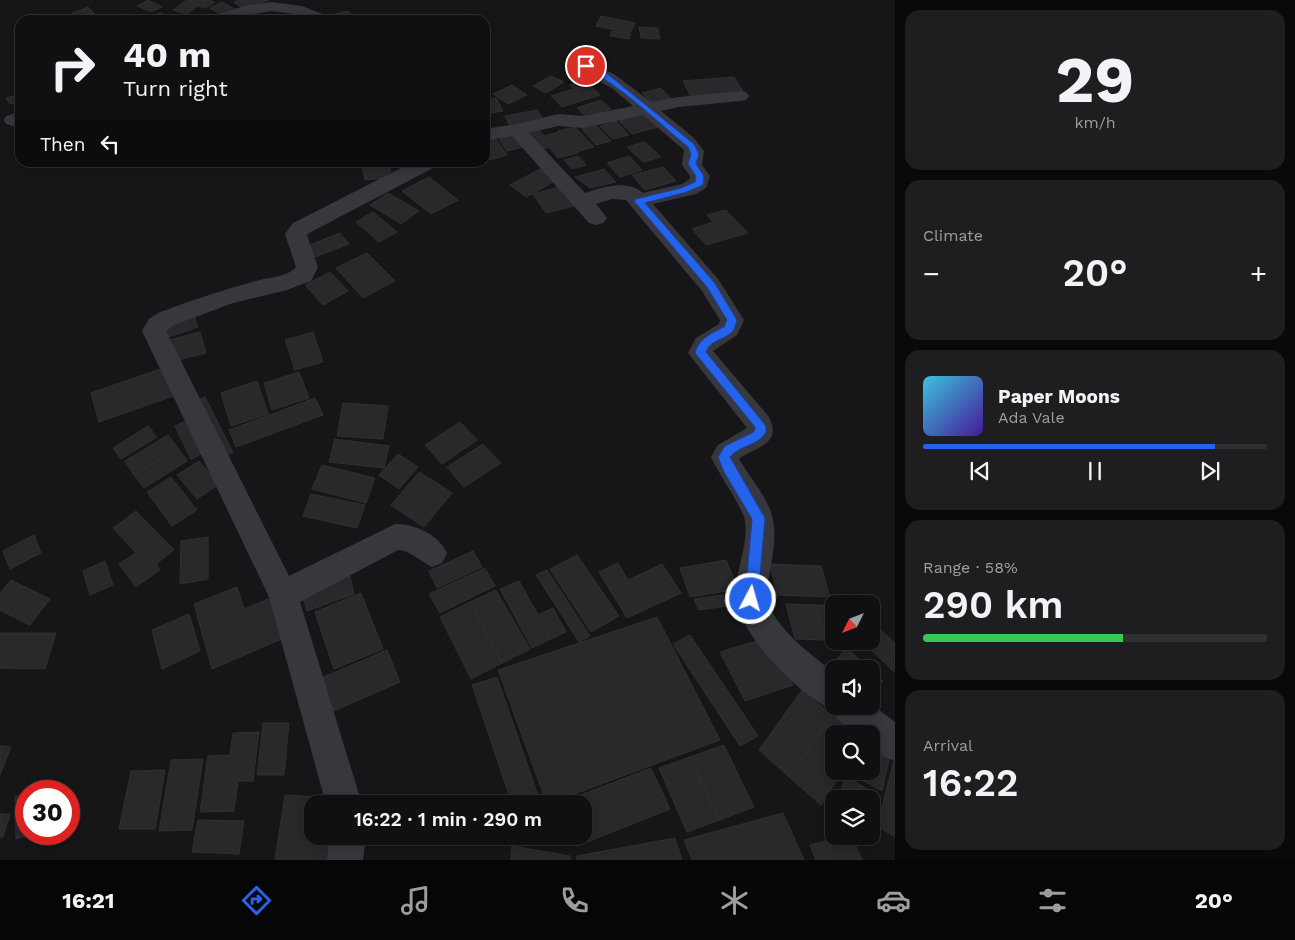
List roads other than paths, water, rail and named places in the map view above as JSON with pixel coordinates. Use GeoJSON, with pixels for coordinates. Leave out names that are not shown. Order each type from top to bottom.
{"type":"FeatureCollection","features":[{"type":"Feature","properties":{"kind":"street"},"geometry":{"type":"LineString","coordinates":[[230,15],[277,0],[304,8],[316,15]]}},
{"type":"Feature","properties":{"kind":"street"},"geometry":{"type":"LineString","coordinates":[[586,66],[602,74],[692,146],[695,154],[692,164],[701,179],[700,183],[693,187],[639,201]]}},
{"type":"Feature","properties":{"kind":"street"},"geometry":{"type":"LineString","coordinates":[[490,134],[558,120],[584,122],[646,108],[695,100],[740,96]]}},
{"type":"Feature","properties":{"kind":"street"},"geometry":{"type":"LineString","coordinates":[[517,130],[547,167],[596,218]]}},
{"type":"Feature","properties":{"kind":"street"},"geometry":{"type":"LineString","coordinates":[[341,795],[283,595],[221,472],[154,331],[162,320],[228,296],[286,282],[303,275],[307,267],[296,234],[301,228],[420,167]]}},
{"type":"Feature","properties":{"kind":"street"},"geometry":{"type":"LineString","coordinates":[[582,202],[624,190],[632,193],[710,285],[732,320],[728,329],[710,339],[702,347],[700,353],[760,426],[761,432],[756,437],[729,450],[724,457],[758,518],[751,599],[765,630],[780,648],[825,686]]}},
{"type":"Feature","properties":{"kind":"street"},"geometry":{"type":"LineString","coordinates":[[283,595],[395,536],[408,537],[432,553]]}},
{"type":"Feature","properties":{"kind":"street"},"geometry":{"type":"LineString","coordinates":[[859,715],[895,744]]}},
{"type":"Feature","properties":{"kind":"street"},"geometry":{"type":"LineString","coordinates":[[345,860],[347,845]]}}]}
